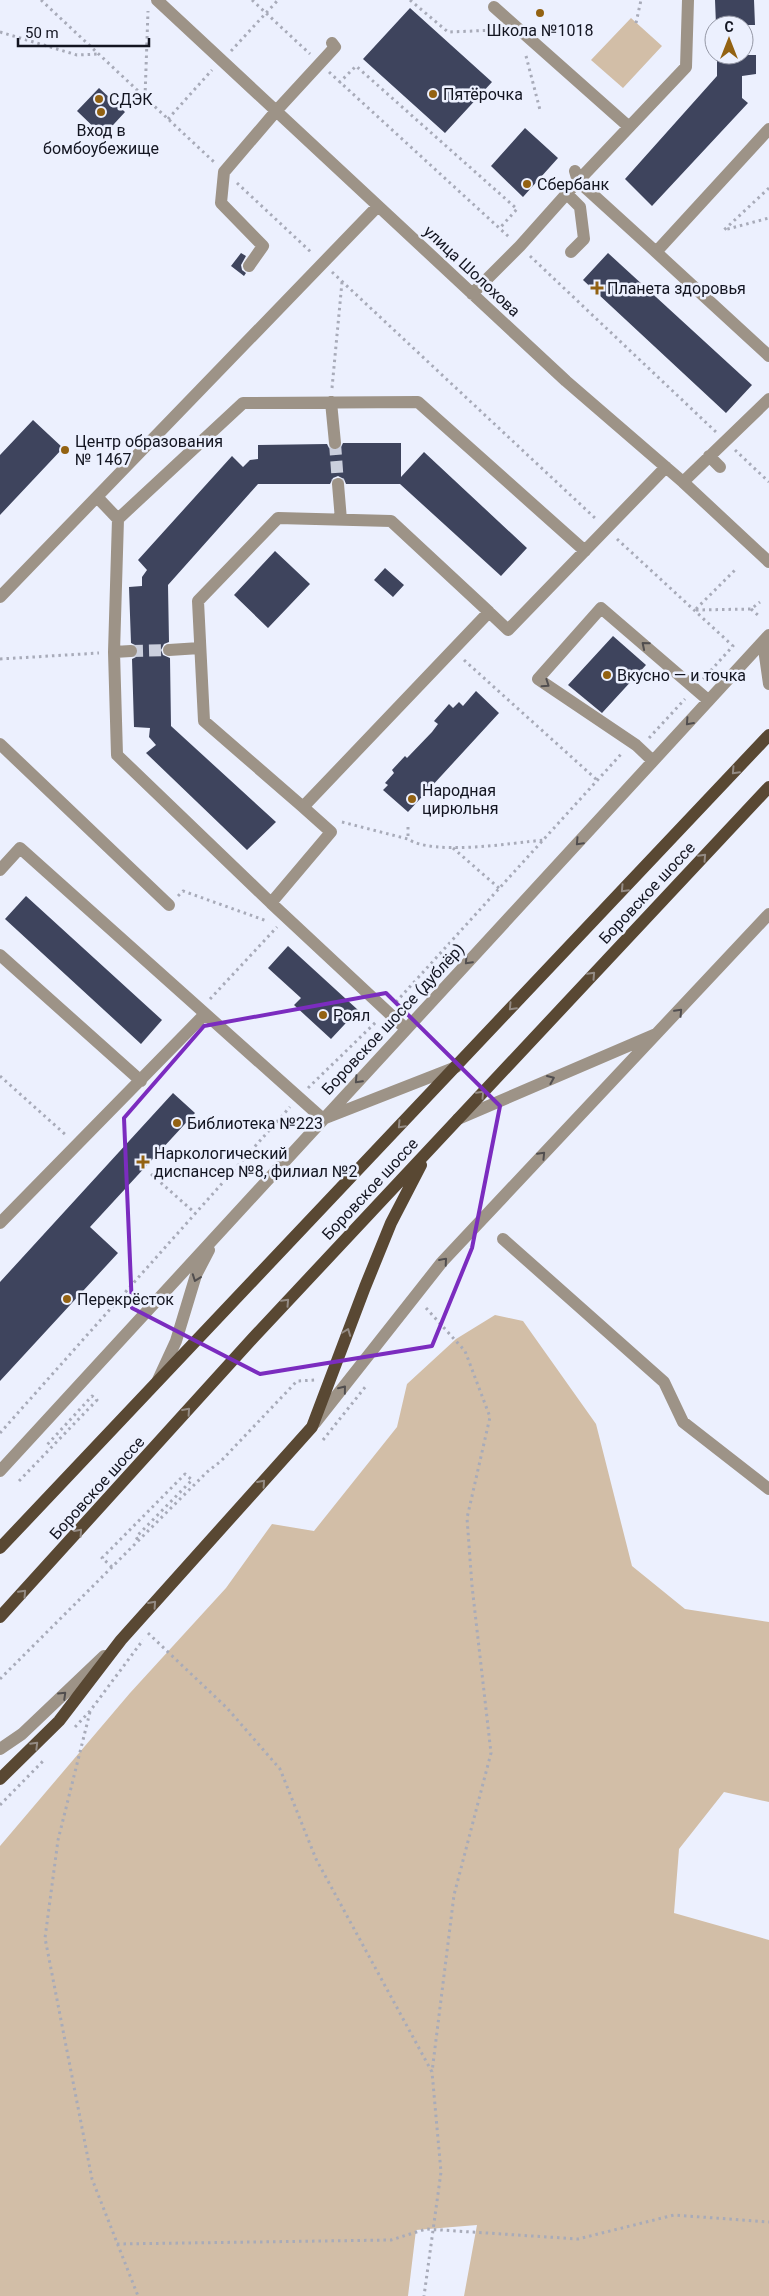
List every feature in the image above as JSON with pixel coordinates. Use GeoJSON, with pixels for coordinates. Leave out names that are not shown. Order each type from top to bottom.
{"type":"FeatureCollection","features":[{"type":"Feature","properties":{"kind":"main road","name":"Боровское шоссе"},"geometry":{"type":"LineString","coordinates":[[0,1548],[769,735]]}},
{"type":"Feature","properties":{"kind":"main road","name":"Боровское шоссе"},"geometry":{"type":"LineString","coordinates":[[0,1617],[253,1338],[769,787]]}},
{"type":"Feature","properties":{"kind":"main road"},"geometry":{"type":"LineString","coordinates":[[0,1779],[59,1721],[121,1640],[312,1426],[391,1223],[428,1151]]}},
{"type":"Feature","properties":{"kind":"street"},"geometry":{"type":"LineString","coordinates":[[472,294],[520,246],[566,194],[577,176],[686,67],[688,0]]}},
{"type":"Feature","properties":{"kind":"street","name":"улица Шолохова"},"geometry":{"type":"LineString","coordinates":[[153,4],[277,110],[566,381],[683,482],[769,562]]}},
{"type":"Feature","properties":{"kind":"street"},"geometry":{"type":"LineString","coordinates":[[494,7],[628,126]]}},
{"type":"Feature","properties":{"kind":"street"},"geometry":{"type":"LineString","coordinates":[[249,266],[263,246],[222,203],[224,172],[277,110],[335,47],[332,43]]}},
{"type":"Feature","properties":{"kind":"street"},"geometry":{"type":"LineString","coordinates":[[656,252],[769,129]]}},
{"type":"Feature","properties":{"kind":"street"},"geometry":{"type":"LineString","coordinates":[[577,176],[769,356]]}},
{"type":"Feature","properties":{"kind":"street"},"geometry":{"type":"LineString","coordinates":[[566,194],[580,207],[584,239],[571,252]]}},
{"type":"Feature","properties":{"kind":"street"},"geometry":{"type":"LineString","coordinates":[[0,597],[378,206]]}},
{"type":"Feature","properties":{"kind":"street"},"geometry":{"type":"LineString","coordinates":[[683,482],[724,440],[769,399]]}},
{"type":"Feature","properties":{"kind":"street"},"geometry":{"type":"LineString","coordinates":[[331,402],[335,444]]}},
{"type":"Feature","properties":{"kind":"street"},"geometry":{"type":"LineString","coordinates":[[118,519],[243,403],[418,402],[586,551]]}},
{"type":"Feature","properties":{"kind":"street"},"geometry":{"type":"LineString","coordinates":[[709,456],[720,467]]}},
{"type":"Feature","properties":{"kind":"street"},"geometry":{"type":"LineString","coordinates":[[271,903],[331,832],[204,721],[198,601],[278,518],[391,522],[508,630],[666,467]]}},
{"type":"Feature","properties":{"kind":"street"},"geometry":{"type":"LineString","coordinates":[[338,484],[341,520]]}},
{"type":"Feature","properties":{"kind":"street"},"geometry":{"type":"LineString","coordinates":[[97,497],[118,519],[114,652],[117,755],[271,903],[283,921],[406,1029]]}},
{"type":"Feature","properties":{"kind":"street"},"geometry":{"type":"LineString","coordinates":[[654,761],[636,745],[538,679],[601,608],[708,700]]}},
{"type":"Feature","properties":{"kind":"street"},"geometry":{"type":"LineString","coordinates":[[303,807],[489,612]]}},
{"type":"Feature","properties":{"kind":"street"},"geometry":{"type":"LineString","coordinates":[[766,638],[769,684]]}},
{"type":"Feature","properties":{"kind":"street","name":"Боровское шоссе (дублёр)"},"geometry":{"type":"LineString","coordinates":[[0,1471],[766,638]]}},
{"type":"Feature","properties":{"kind":"street"},"geometry":{"type":"LineString","coordinates":[[169,650],[200,648]]}},
{"type":"Feature","properties":{"kind":"street"},"geometry":{"type":"LineString","coordinates":[[114,652],[131,651]]}},
{"type":"Feature","properties":{"kind":"street"},"geometry":{"type":"LineString","coordinates":[[0,744],[169,905]]}},
{"type":"Feature","properties":{"kind":"street"},"geometry":{"type":"LineString","coordinates":[[0,870],[20,848],[323,1119],[456,1067]]}},
{"type":"Feature","properties":{"kind":"street"},"geometry":{"type":"LineString","coordinates":[[312,1426],[442,1262],[769,914]]}},
{"type":"Feature","properties":{"kind":"street"},"geometry":{"type":"LineString","coordinates":[[0,955],[141,1081]]}},
{"type":"Feature","properties":{"kind":"street"},"geometry":{"type":"LineString","coordinates":[[0,1223],[141,1081],[202,1011]]}},
{"type":"Feature","properties":{"kind":"street"},"geometry":{"type":"LineString","coordinates":[[458,1119],[660,1032]]}},
{"type":"Feature","properties":{"kind":"street"},"geometry":{"type":"LineString","coordinates":[[155,1386],[176,1341],[196,1275],[217,1234]]}},
{"type":"Feature","properties":{"kind":"street"},"geometry":{"type":"LineString","coordinates":[[504,1239],[664,1382],[684,1422],[769,1490]]}},
{"type":"Feature","properties":{"kind":"street"},"geometry":{"type":"LineString","coordinates":[[0,1749],[22,1734],[121,1640]]}},
{"type":"Feature","properties":{"kind":"path"},"geometry":{"type":"LineString","coordinates":[[0,1433],[298,1098],[387,1012],[624,751],[648,739],[733,646],[41,0]]}},
{"type":"Feature","properties":{"kind":"path"},"geometry":{"type":"LineString","coordinates":[[252,0],[339,83],[520,246],[769,482]]}},
{"type":"Feature","properties":{"kind":"path"},"geometry":{"type":"LineString","coordinates":[[410,0],[448,32],[519,29],[540,110]]}},
{"type":"Feature","properties":{"kind":"path"},"geometry":{"type":"LineString","coordinates":[[636,23],[641,0]]}},
{"type":"Feature","properties":{"kind":"path"},"geometry":{"type":"LineString","coordinates":[[145,97],[153,4]]}},
{"type":"Feature","properties":{"kind":"path"},"geometry":{"type":"LineString","coordinates":[[0,32],[77,54],[99,54]]}},
{"type":"Feature","properties":{"kind":"path"},"geometry":{"type":"LineString","coordinates":[[339,83],[356,66],[517,209],[499,229]]}},
{"type":"Feature","properties":{"kind":"path"},"geometry":{"type":"LineString","coordinates":[[769,188],[724,230],[769,218]]}},
{"type":"Feature","properties":{"kind":"path"},"geometry":{"type":"LineString","coordinates":[[332,386],[342,282]]}},
{"type":"Feature","properties":{"kind":"path"},"geometry":{"type":"LineString","coordinates":[[696,610],[735,570]]}},
{"type":"Feature","properties":{"kind":"path"},"geometry":{"type":"LineString","coordinates":[[696,610],[751,609],[760,602]]}},
{"type":"Feature","properties":{"kind":"path"},"geometry":{"type":"LineString","coordinates":[[751,609],[759,616]]}},
{"type":"Feature","properties":{"kind":"path"},"geometry":{"type":"LineString","coordinates":[[453,650],[597,780]]}},
{"type":"Feature","properties":{"kind":"path"},"geometry":{"type":"LineString","coordinates":[[0,658],[114,652]]}},
{"type":"Feature","properties":{"kind":"path"},"geometry":{"type":"LineString","coordinates":[[323,825],[336,821],[408,839],[416,844],[453,848],[545,840]]}},
{"type":"Feature","properties":{"kind":"path"},"geometry":{"type":"LineString","coordinates":[[408,827],[408,839]]}},
{"type":"Feature","properties":{"kind":"path"},"geometry":{"type":"LineString","coordinates":[[453,848],[500,889]]}},
{"type":"Feature","properties":{"kind":"path"},"geometry":{"type":"LineString","coordinates":[[169,905],[183,891],[283,921],[202,1011]]}},
{"type":"Feature","properties":{"kind":"path"},"geometry":{"type":"LineString","coordinates":[[0,1076],[77,1145]]}},
{"type":"Feature","properties":{"kind":"path"},"geometry":{"type":"LineString","coordinates":[[151,1174],[195,1213]]}},
{"type":"Feature","properties":{"kind":"path"},"geometry":{"type":"LineString","coordinates":[[424,2296],[442,2172],[432,2072],[454,1895],[491,1753],[472,1586],[467,1518],[490,1418],[464,1351],[426,1308]]}},
{"type":"Feature","properties":{"kind":"path"},"geometry":{"type":"LineString","coordinates":[[0,1679],[207,1472],[221,1462],[297,1380],[329,1379]]}},
{"type":"Feature","properties":{"kind":"path"},"geometry":{"type":"LineString","coordinates":[[19,1481],[97,1400],[92,1396],[46,1446]]}},
{"type":"Feature","properties":{"kind":"path"},"geometry":{"type":"LineString","coordinates":[[112,1567],[102,1558],[186,1474],[192,1480],[136,1537],[138,1540]]}},
{"type":"Feature","properties":{"kind":"path"},"geometry":{"type":"LineString","coordinates":[[148,1633],[227,1708],[280,1769],[316,1859],[432,2072]]}},
{"type":"Feature","properties":{"kind":"path"},"geometry":{"type":"LineString","coordinates":[[90,1711],[58,1840],[45,1938],[92,2179],[138,2296]]}},
{"type":"Feature","properties":{"kind":"path"},"geometry":{"type":"LineString","coordinates":[[117,2244],[391,2240],[426,2229],[578,2239],[674,2215],[769,2222]]}},
{"type":"Feature","properties":{"kind":"highlighted area"},"geometry":{"type":"Polygon","coordinates":[[[386,993],[500,1106],[472,1248],[432,1346],[260,1374],[132,1308],[124,1118],[204,1026],[386,993]]]}},
{"type":"Feature","properties":{"kind":"shaded area"},"geometry":{"type":"Polygon","coordinates":[[[631,18],[662,46],[623,88],[591,60],[631,18]]]}},
{"type":"Feature","properties":{"kind":"shaded area"},"geometry":{"type":"Polygon","coordinates":[[[495,1315],[523,1321],[596,1424],[632,1566],[685,1609],[769,1622],[769,1802],[724,1792],[679,1849],[674,1913],[769,1940],[769,2296],[464,2296],[477,2225],[416,2230],[408,2296],[0,2296],[0,1846],[130,1693],[226,1588],[272,1524],[314,1531],[397,1427],[407,1384],[456,1339],[495,1315]]]}},
{"type":"Feature","properties":{"kind":"building"},"geometry":{"type":"Polygon","coordinates":[[[715,0],[754,0],[755,25],[754,15],[716,15],[715,0]]]}},
{"type":"Feature","properties":{"kind":"building"},"geometry":{"type":"Polygon","coordinates":[[[410,8],[492,82],[445,133],[363,59],[410,8]]]}},
{"type":"Feature","properties":{"kind":"building"},"geometry":{"type":"Polygon","coordinates":[[[754,55],[756,55],[756,74],[742,76],[742,98],[748,103],[652,206],[625,179],[717,76],[717,65],[754,65],[754,55]]]}},
{"type":"Feature","properties":{"kind":"building","name":"Вход в бомбоубежище"},"geometry":{"type":"Polygon","coordinates":[[[99,88],[125,112],[103,136],[77,111],[99,88]]]}},
{"type":"Feature","properties":{"kind":"building"},"geometry":{"type":"Polygon","coordinates":[[[525,128],[558,158],[523,197],[491,166],[525,128]]]}},
{"type":"Feature","properties":{"kind":"building"},"geometry":{"type":"Polygon","coordinates":[[[241,253],[246,256],[241,265],[242,270],[246,273],[244,276],[231,266],[241,253]]]}},
{"type":"Feature","properties":{"kind":"building"},"geometry":{"type":"Polygon","coordinates":[[[608,253],[752,385],[726,413],[583,280],[608,253]]]}},
{"type":"Feature","properties":{"kind":"building"},"geometry":{"type":"Polygon","coordinates":[[[33,420],[63,448],[0,515],[0,455],[33,420]]]}},
{"type":"Feature","properties":{"kind":"building"},"geometry":{"type":"Polygon","coordinates":[[[343,443],[401,443],[401,477],[424,452],[527,548],[501,576],[400,484],[346,484],[344,479],[338,476],[333,478],[330,484],[258,484],[168,585],[169,642],[164,644],[161,650],[163,655],[170,658],[171,726],[276,822],[247,850],[146,753],[156,745],[149,737],[150,728],[134,727],[132,659],[136,657],[139,651],[137,646],[131,643],[129,587],[142,586],[142,577],[147,570],[138,560],[232,456],[243,467],[250,460],[258,459],[258,445],[327,444],[329,448],[335,451],[340,449],[343,443]]]}},
{"type":"Feature","properties":{"kind":"building"},"geometry":{"type":"Polygon","coordinates":[[[275,551],[310,584],[268,628],[234,595],[275,551]]]}},
{"type":"Feature","properties":{"kind":"building"},"geometry":{"type":"Polygon","coordinates":[[[385,568],[404,585],[393,597],[374,580],[385,568]]]}},
{"type":"Feature","properties":{"kind":"building","name":"Вкусно — и точка"},"geometry":{"type":"Polygon","coordinates":[[[613,636],[646,665],[602,713],[568,685],[613,636]]]}},
{"type":"Feature","properties":{"kind":"building"},"geometry":{"type":"Polygon","coordinates":[[[476,691],[499,713],[408,812],[383,790],[388,785],[385,783],[394,773],[392,770],[405,756],[407,758],[432,732],[438,724],[434,721],[449,704],[453,708],[459,702],[463,706],[476,691]]]}},
{"type":"Feature","properties":{"kind":"building"},"geometry":{"type":"Polygon","coordinates":[[[26,896],[162,1020],[141,1044],[5,919],[26,896]]]}},
{"type":"Feature","properties":{"kind":"building"},"geometry":{"type":"Polygon","coordinates":[[[288,946],[358,1010],[331,1039],[294,1005],[301,998],[268,968],[288,946]]]}},
{"type":"Feature","properties":{"kind":"building"},"geometry":{"type":"Polygon","coordinates":[[[173,1093],[195,1113],[90,1227],[118,1253],[0,1381],[0,1282],[173,1093]]]}},
{"type":"Feature","properties":{"kind":"tunnel"},"geometry":{"type":"LineString","coordinates":[[335,443],[338,484]]}},
{"type":"Feature","properties":{"kind":"tunnel"},"geometry":{"type":"LineString","coordinates":[[131,651],[169,650]]}},
{"type":"Feature","properties":{"kind":"place","name":"Школа №1018"},"geometry":{"type":"Point","coordinates":[540,13]}},
{"type":"Feature","properties":{"kind":"place","name":"Пятёрочка"},"geometry":{"type":"Point","coordinates":[433,94]}},
{"type":"Feature","properties":{"kind":"place","name":"СДЭК"},"geometry":{"type":"Point","coordinates":[99,99]}},
{"type":"Feature","properties":{"kind":"place","name":"Вход в бомбоубежище"},"geometry":{"type":"Point","coordinates":[101,112]}},
{"type":"Feature","properties":{"kind":"place","name":"Сбербанк"},"geometry":{"type":"Point","coordinates":[527,184]}},
{"type":"Feature","properties":{"kind":"place","name":"Планета здоровья"},"geometry":{"type":"Point","coordinates":[597,288]}},
{"type":"Feature","properties":{"kind":"place","name":"Центр образования № 1467"},"geometry":{"type":"Point","coordinates":[65,450]}},
{"type":"Feature","properties":{"kind":"place","name":"Вкусно — и точка"},"geometry":{"type":"Point","coordinates":[607,675]}},
{"type":"Feature","properties":{"kind":"place","name":"Народная цирюльня"},"geometry":{"type":"Point","coordinates":[412,799]}},
{"type":"Feature","properties":{"kind":"place","name":"Роял"},"geometry":{"type":"Point","coordinates":[323,1015]}},
{"type":"Feature","properties":{"kind":"place","name":"Библиотека №223"},"geometry":{"type":"Point","coordinates":[177,1123]}},
{"type":"Feature","properties":{"kind":"place","name":"Наркологический диспансер №8, филиал №2"},"geometry":{"type":"Point","coordinates":[143,1162]}},
{"type":"Feature","properties":{"kind":"place","name":"Перекрёсток"},"geometry":{"type":"Point","coordinates":[67,1299]}}]}
